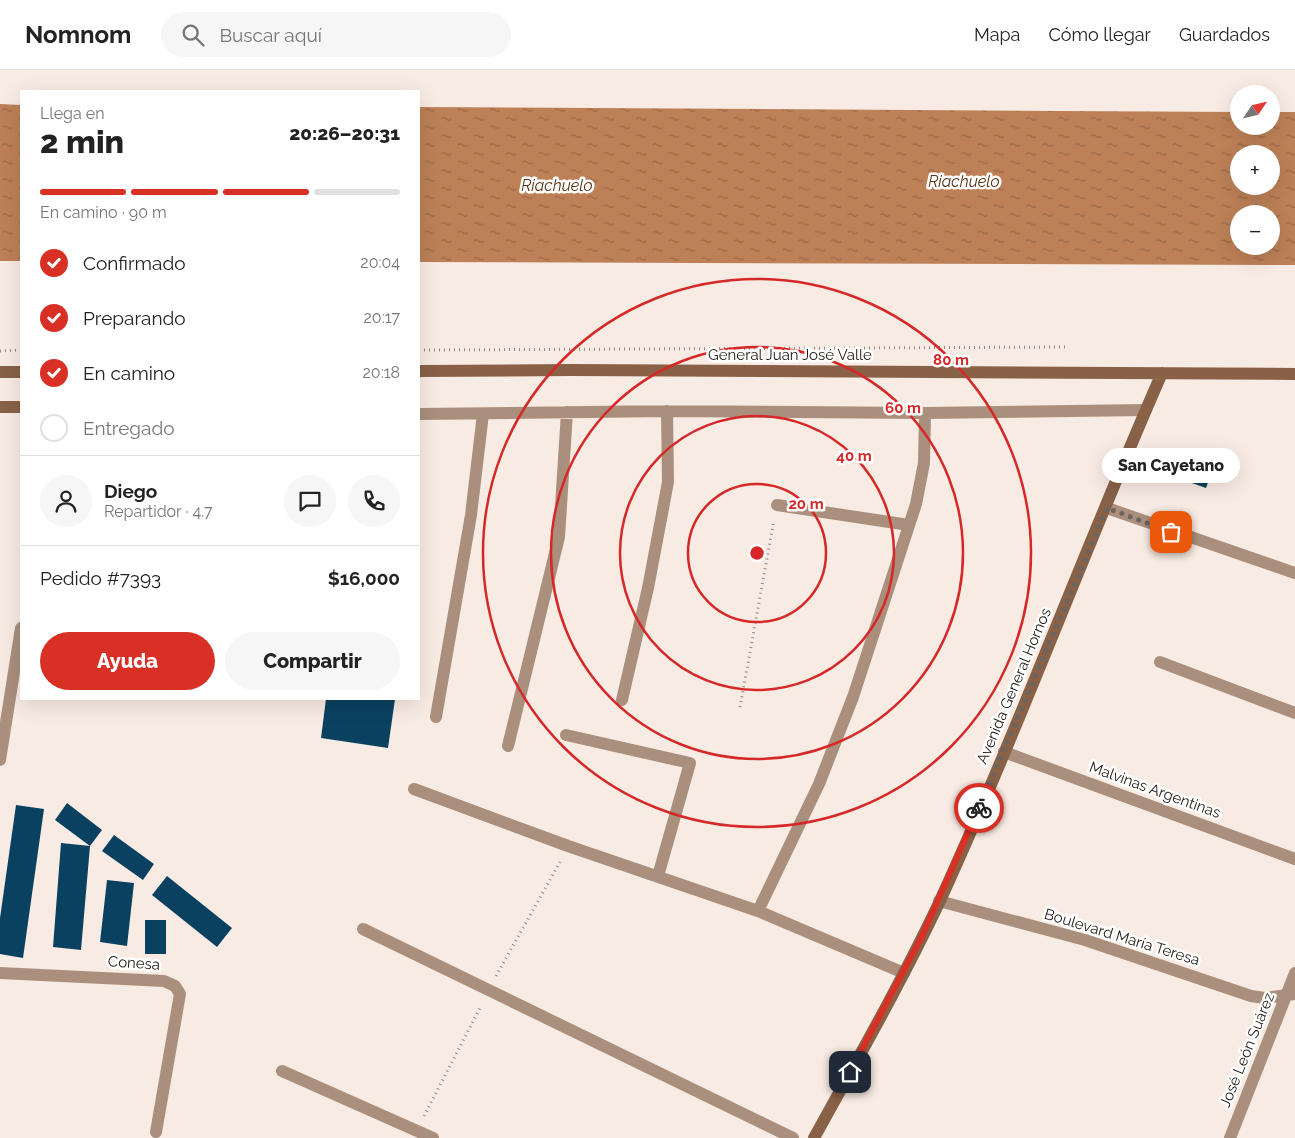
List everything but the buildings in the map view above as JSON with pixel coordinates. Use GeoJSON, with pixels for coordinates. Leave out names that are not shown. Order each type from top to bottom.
{"type":"FeatureCollection","features":[{"type":"Feature","properties":{"kind":"main road","name":"General Juan José Valle"},"geometry":{"type":"LineString","coordinates":[[420,371],[580,370],[1295,374]]}},
{"type":"Feature","properties":{"kind":"main road"},"geometry":{"type":"LineString","coordinates":[[0,372],[20,372]]}},
{"type":"Feature","properties":{"kind":"main road","name":"Avenida General Hornos"},"geometry":{"type":"LineString","coordinates":[[814,1138],[904,973],[939,901],[1004,752],[1162,373]]}},
{"type":"Feature","properties":{"kind":"main road"},"geometry":{"type":"LineString","coordinates":[[0,407],[20,407]]}},
{"type":"Feature","properties":{"kind":"street"},"geometry":{"type":"LineString","coordinates":[[420,414],[667,411],[924,413],[1146,410]]}},
{"type":"Feature","properties":{"kind":"street"},"geometry":{"type":"LineString","coordinates":[[622,700],[648,588],[668,482],[667,411]]}},
{"type":"Feature","properties":{"kind":"street"},"geometry":{"type":"LineString","coordinates":[[508,746],[559,537],[567,412]]}},
{"type":"Feature","properties":{"kind":"street"},"geometry":{"type":"LineString","coordinates":[[758,910],[833,752],[909,525],[916,504],[924,463],[924,413]]}},
{"type":"Feature","properties":{"kind":"street"},"geometry":{"type":"LineString","coordinates":[[436,717],[471,515],[483,414]]}},
{"type":"Feature","properties":{"kind":"street"},"geometry":{"type":"LineString","coordinates":[[777,505],[909,525]]}},
{"type":"Feature","properties":{"kind":"street"},"geometry":{"type":"LineString","coordinates":[[1107,508],[1295,573]]}},
{"type":"Feature","properties":{"kind":"street"},"geometry":{"type":"LineString","coordinates":[[0,760],[20,634]]}},
{"type":"Feature","properties":{"kind":"street"},"geometry":{"type":"LineString","coordinates":[[1160,662],[1295,713]]}},
{"type":"Feature","properties":{"kind":"street"},"geometry":{"type":"LineString","coordinates":[[566,735],[690,763],[658,876]]}},
{"type":"Feature","properties":{"kind":"street","name":"Malvinas Argentinas"},"geometry":{"type":"LineString","coordinates":[[1004,752],[1295,859]]}},
{"type":"Feature","properties":{"kind":"street"},"geometry":{"type":"LineString","coordinates":[[414,789],[568,846],[758,910],[904,973]]}},
{"type":"Feature","properties":{"kind":"street","name":"Boulevard María Teresa"},"geometry":{"type":"LineString","coordinates":[[939,901],[1085,940],[1251,996],[1265,998],[1291,994]]}},
{"type":"Feature","properties":{"kind":"street"},"geometry":{"type":"LineString","coordinates":[[363,929],[793,1138]]}},
{"type":"Feature","properties":{"kind":"street","name":"Conesa"},"geometry":{"type":"LineString","coordinates":[[0,973],[164,981],[175,986],[180,994],[156,1132]]}},
{"type":"Feature","properties":{"kind":"street","name":"José León Suárez"},"geometry":{"type":"LineString","coordinates":[[1230,1138],[1291,994],[1295,974]]}},
{"type":"Feature","properties":{"kind":"street"},"geometry":{"type":"LineString","coordinates":[[282,1071],[433,1138]]}},
{"type":"Feature","properties":{"kind":"path"},"geometry":{"type":"LineString","coordinates":[[420,350],[1069,347]]}},
{"type":"Feature","properties":{"kind":"path"},"geometry":{"type":"LineString","coordinates":[[0,351],[20,350]]}},
{"type":"Feature","properties":{"kind":"path"},"geometry":{"type":"LineString","coordinates":[[740,707],[777,505]]}},
{"type":"Feature","properties":{"kind":"water"},"geometry":{"type":"Polygon","coordinates":[[[0,104],[20,105],[20,261],[0,261],[0,104]]]}},
{"type":"Feature","properties":{"kind":"water","name":"Riachuelo"},"geometry":{"type":"Polygon","coordinates":[[[420,107],[1230,112],[1230,135],[1280,135],[1280,112],[1295,112],[1295,265],[420,262],[420,107]]]}},
{"type":"Feature","properties":{"kind":"way so far"},"geometry":{"type":"LineString","coordinates":[[979,808],[1107,508],[1171,532]]}},
{"type":"Feature","properties":{"kind":"place","name":"San Cayetano"},"geometry":{"type":"Point","coordinates":[1171,532]}},
{"type":"Feature","properties":{"kind":"route"},"geometry":{"type":"LineString","coordinates":[[850,1072],[904,973],[939,901],[979,808]]}}]}
